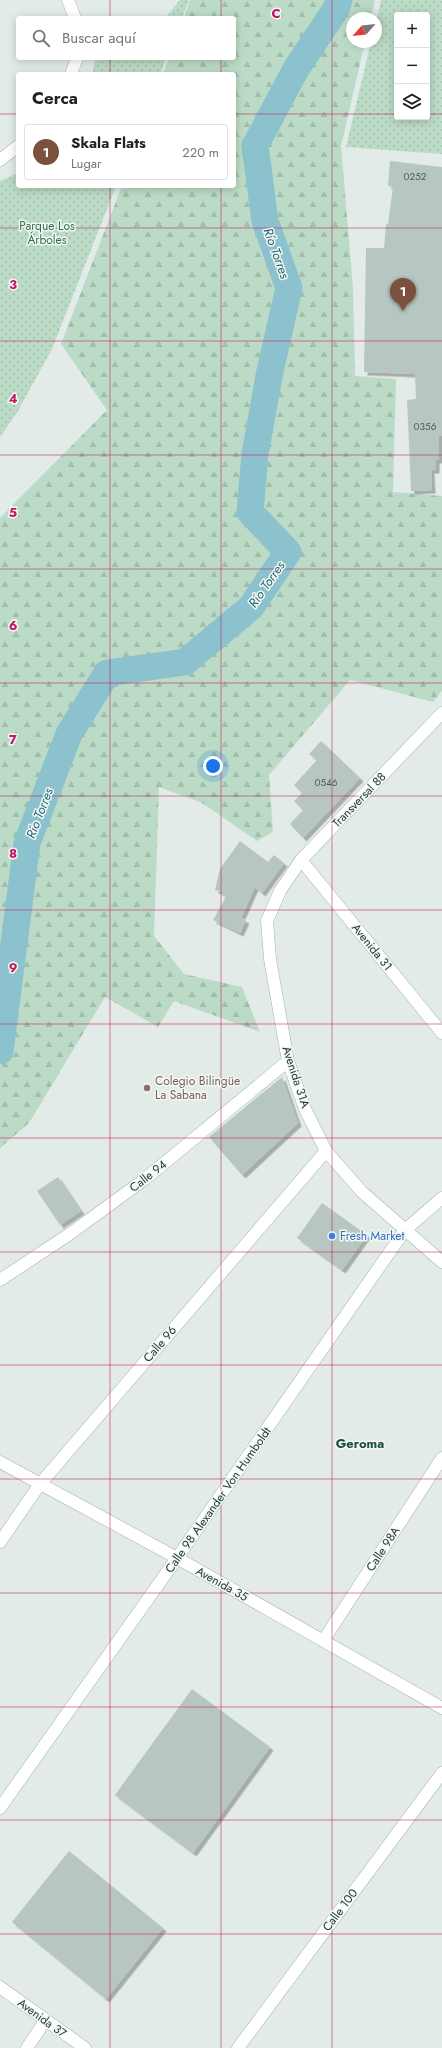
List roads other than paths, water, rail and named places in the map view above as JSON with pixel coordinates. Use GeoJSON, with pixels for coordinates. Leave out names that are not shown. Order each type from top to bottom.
{"type":"FeatureCollection","features":[{"type":"Feature","properties":{"kind":"street"},"geometry":{"type":"LineString","coordinates":[[68,0],[74,16]]}},
{"type":"Feature","properties":{"kind":"street"},"geometry":{"type":"LineString","coordinates":[[72,72],[76,60]]}},
{"type":"Feature","properties":{"kind":"street"},"geometry":{"type":"LineString","coordinates":[[0,160],[16,148]]}},
{"type":"Feature","properties":{"kind":"street","name":"Transversal 88"},"geometry":{"type":"LineString","coordinates":[[280,891],[302,860],[442,713]]}},
{"type":"Feature","properties":{"kind":"street","name":"Avenida 31"},"geometry":{"type":"LineString","coordinates":[[302,860],[442,1033]]}},
{"type":"Feature","properties":{"kind":"street","name":"Avenida 31A"},"geometry":{"type":"LineString","coordinates":[[280,891],[267,921],[270,959],[288,1061],[305,1109],[326,1151],[362,1192],[442,1262]]}},
{"type":"Feature","properties":{"kind":"street","name":"Calle 94"},"geometry":{"type":"LineString","coordinates":[[0,1280],[71,1233],[145,1179],[288,1061]]}},
{"type":"Feature","properties":{"kind":"street","name":"Calle 96"},"geometry":{"type":"LineString","coordinates":[[0,1542],[40,1484],[326,1151]]}},
{"type":"Feature","properties":{"kind":"street","name":"Calle 98 Alexander Von Humboldt"},"geometry":{"type":"LineString","coordinates":[[0,1808],[177,1558],[405,1230],[442,1198]]}},
{"type":"Feature","properties":{"kind":"street","name":"Calle 98A"},"geometry":{"type":"LineString","coordinates":[[323,1641],[442,1458]]}},
{"type":"Feature","properties":{"kind":"street","name":"Avenida 35"},"geometry":{"type":"LineString","coordinates":[[0,1462],[177,1558],[442,1708]]}},
{"type":"Feature","properties":{"kind":"street","name":"Calle 100"},"geometry":{"type":"LineString","coordinates":[[238,2048],[442,1773]]}},
{"type":"Feature","properties":{"kind":"street","name":"Avenida 37"},"geometry":{"type":"LineString","coordinates":[[0,1987],[45,2021],[85,2048]]}},
{"type":"Feature","properties":{"kind":"street"},"geometry":{"type":"LineString","coordinates":[[27,2048],[45,2021]]}},
{"type":"Feature","properties":{"kind":"waterway","name":"Río Torres"},"geometry":{"type":"LineString","coordinates":[[0,1051],[27,843],[69,734],[107,673],[185,662],[251,607],[288,552],[250,512],[255,454],[270,371],[289,288],[265,221],[255,146],[296,69],[336,9],[339,0]]}},
{"type":"Feature","properties":{"kind":"place","name":"Skala Flats"},"geometry":{"type":"Point","coordinates":[403,311]}},
{"type":"Feature","properties":{"kind":"place","name":"Colegio Bilingüe La Sabana"},"geometry":{"type":"Point","coordinates":[147,1088]}},
{"type":"Feature","properties":{"kind":"place","name":"Fresh Market"},"geometry":{"type":"Point","coordinates":[332,1236]}},
{"type":"Feature","properties":{"kind":"district","name":"Geroma"},"geometry":{"type":"Point","coordinates":[360,1443]}},
{"type":"Feature","properties":{"kind":"park label","name":"Parque Los Árboles"},"geometry":{"type":"Point","coordinates":[47,233]}}]}
